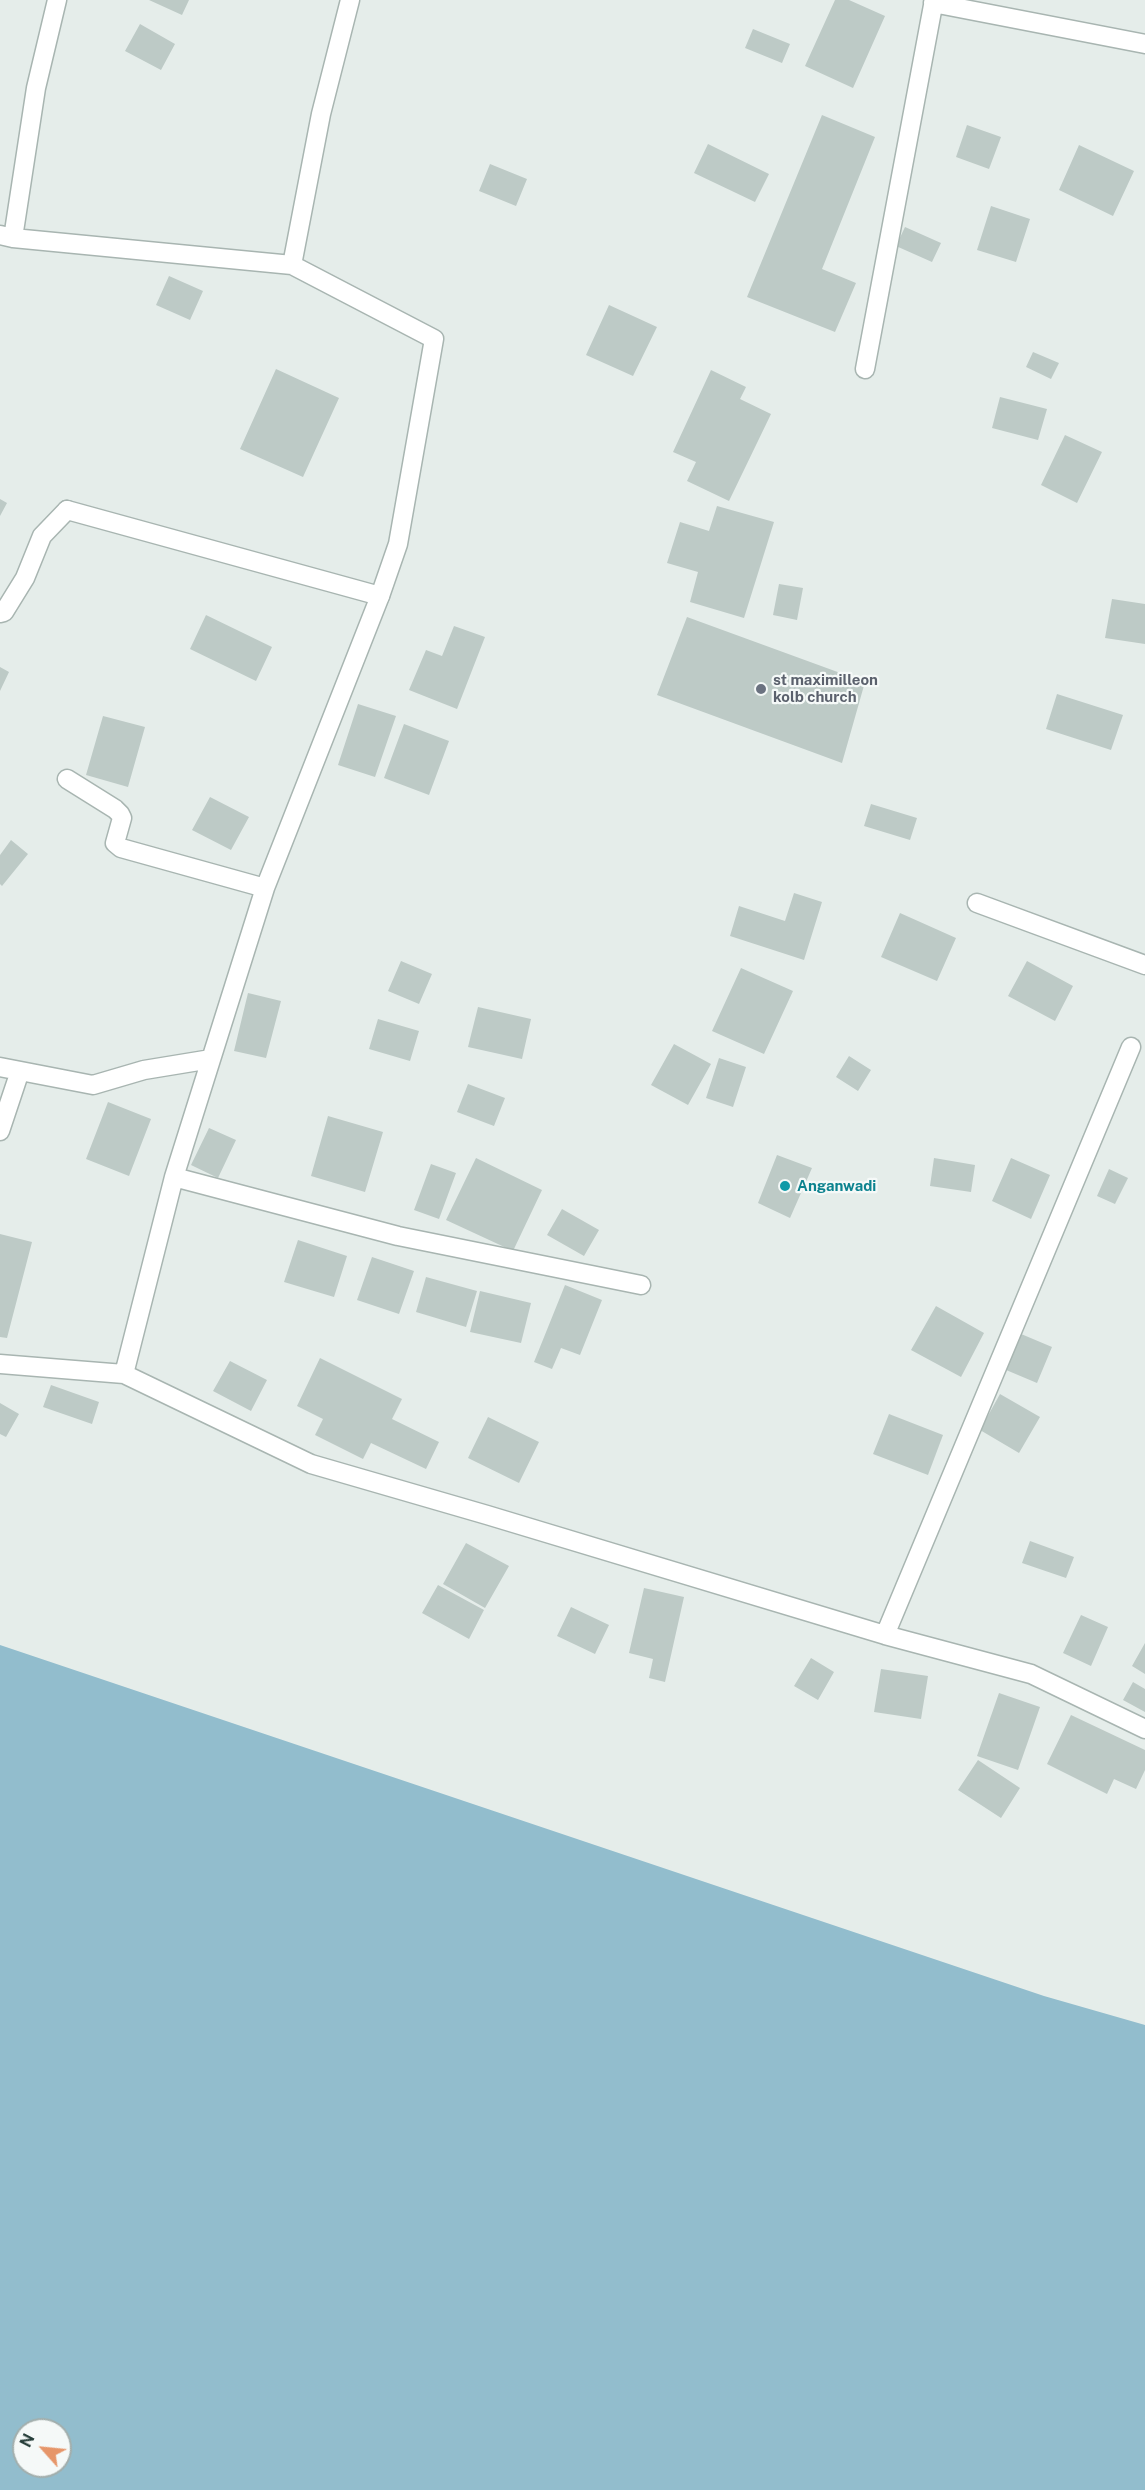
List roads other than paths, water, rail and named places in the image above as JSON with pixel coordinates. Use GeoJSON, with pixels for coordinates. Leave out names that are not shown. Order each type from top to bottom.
{"type":"FeatureCollection","features":[{"type":"Feature","properties":{"kind":"street"},"geometry":{"type":"LineString","coordinates":[[57,0],[36,88],[6,236],[292,265],[434,339],[398,544],[380,596],[265,888],[174,1177],[124,1374]]}},
{"type":"Feature","properties":{"kind":"street"},"geometry":{"type":"LineString","coordinates":[[292,265],[321,114],[350,0]]}},
{"type":"Feature","properties":{"kind":"street"},"geometry":{"type":"LineString","coordinates":[[865,369],[934,2],[1145,44]]}},
{"type":"Feature","properties":{"kind":"street"},"geometry":{"type":"LineString","coordinates":[[0,613],[4,612],[25,578],[42,536],[67,510],[380,596]]}},
{"type":"Feature","properties":{"kind":"street"},"geometry":{"type":"LineString","coordinates":[[67,779],[115,808],[120,814],[122,818],[115,843],[120,848],[265,888]]}},
{"type":"Feature","properties":{"kind":"street"},"geometry":{"type":"LineString","coordinates":[[977,903],[1145,965]]}},
{"type":"Feature","properties":{"kind":"street"},"geometry":{"type":"LineString","coordinates":[[885,1635],[1131,1047]]}},
{"type":"Feature","properties":{"kind":"street"},"geometry":{"type":"LineString","coordinates":[[0,1067],[93,1085],[144,1070],[211,1059]]}},
{"type":"Feature","properties":{"kind":"street"},"geometry":{"type":"LineString","coordinates":[[0,1131],[20,1071]]}},
{"type":"Feature","properties":{"kind":"street"},"geometry":{"type":"LineString","coordinates":[[174,1177],[398,1236],[642,1285]]}},
{"type":"Feature","properties":{"kind":"street"},"geometry":{"type":"LineString","coordinates":[[0,1364],[124,1374],[311,1464],[885,1635],[1031,1674],[1145,1729]]}},
{"type":"Feature","properties":{"kind":"water"},"geometry":{"type":"Polygon","coordinates":[[[0,1645],[1044,1996],[1145,2025],[1145,2490],[0,2490],[0,1645]]]}},
{"type":"Feature","properties":{"kind":"place","name":"st maximilleon kolb church"},"geometry":{"type":"Point","coordinates":[761,689]}},
{"type":"Feature","properties":{"kind":"place","name":"Anganwadi"},"geometry":{"type":"Point","coordinates":[785,1186]}}]}
